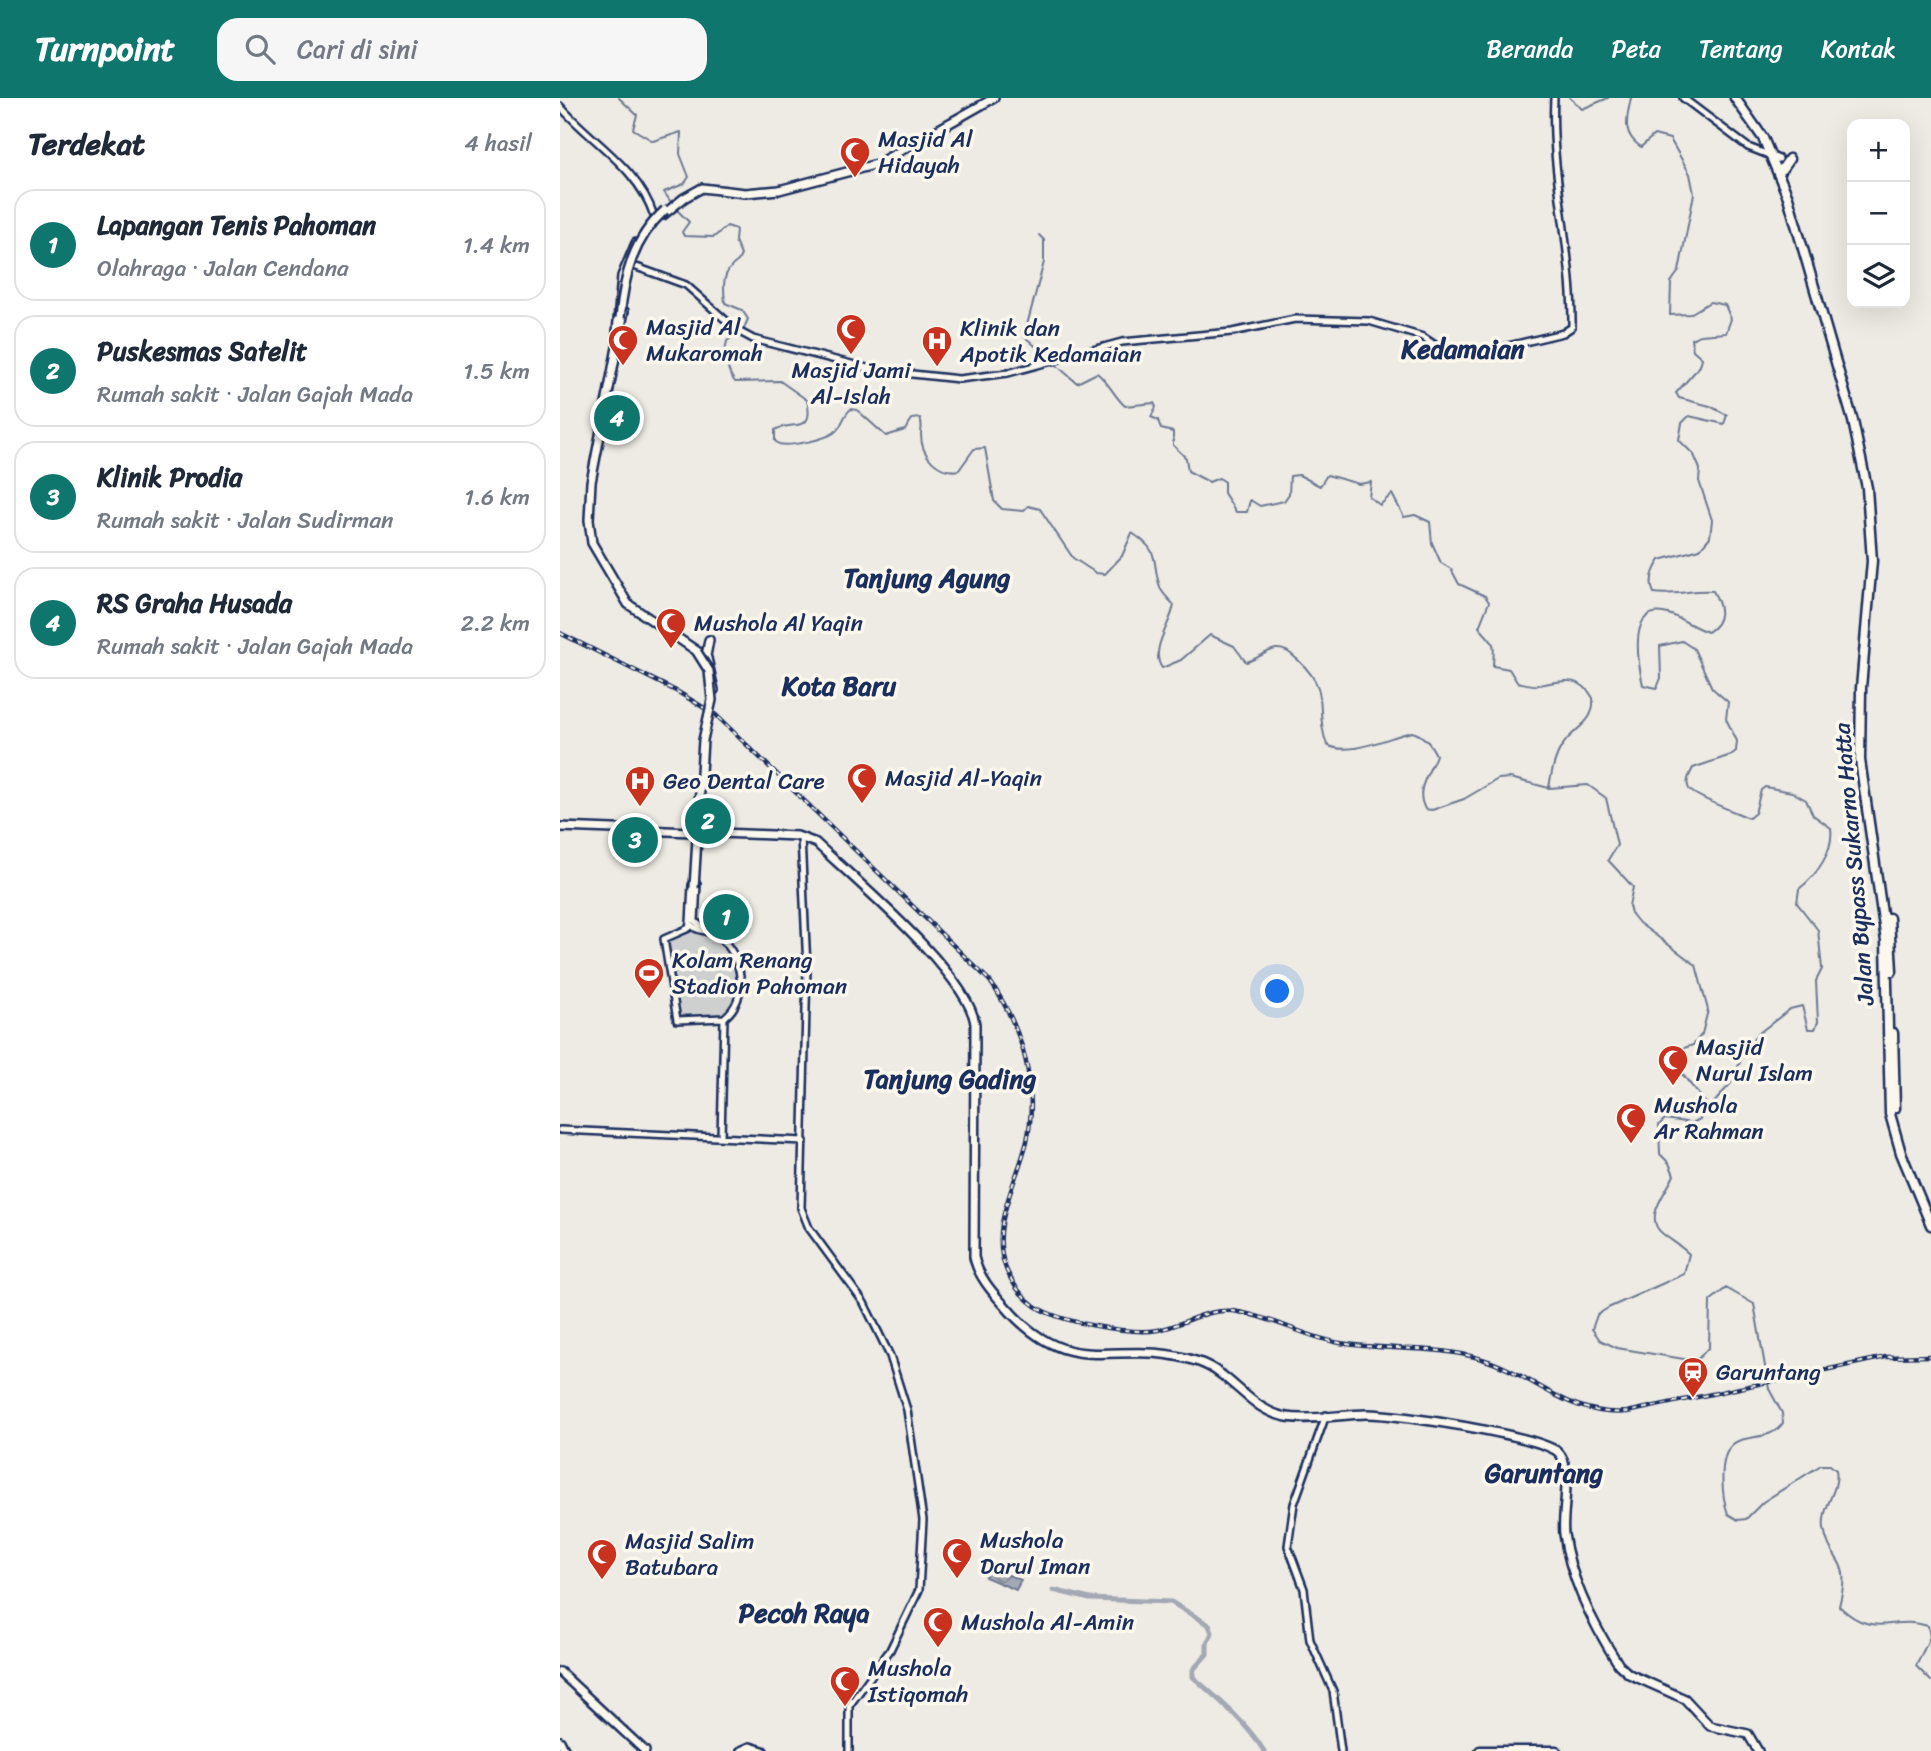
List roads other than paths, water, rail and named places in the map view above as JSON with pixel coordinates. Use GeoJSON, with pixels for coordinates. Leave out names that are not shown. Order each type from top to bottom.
{"type":"FeatureCollection","features":[{"type":"Feature","properties":{"kind":"highway","name":"Jalan Bypass Sukarno Hatta"},"geometry":{"type":"LineString","coordinates":[[1737,98],[1765,137],[1782,169],[1828,327]]}},
{"type":"Feature","properties":{"kind":"highway","name":"Jalan Bypass Sukarno Hatta"},"geometry":{"type":"LineString","coordinates":[[1776,158],[1832,337],[1858,442],[1871,517],[1871,579],[1861,688],[1860,760],[1883,915],[1896,1125],[1931,1213]]}},
{"type":"Feature","properties":{"kind":"highway"},"geometry":{"type":"LineString","coordinates":[[1782,169],[1789,159]]}},
{"type":"Feature","properties":{"kind":"highway","name":"Jalan Bypass Sukarno Hatta"},"geometry":{"type":"LineString","coordinates":[[1891,1053],[1891,1124],[1931,1225]]}},
{"type":"Feature","properties":{"kind":"highway"},"geometry":{"type":"LineString","coordinates":[[1480,1751],[1556,1751]]}},
{"type":"Feature","properties":{"kind":"main road"},"geometry":{"type":"LineString","coordinates":[[964,114],[986,98]]}},
{"type":"Feature","properties":{"kind":"main road"},"geometry":{"type":"LineString","coordinates":[[620,322],[624,278],[654,216],[700,184],[744,190],[766,188],[868,163],[891,155],[994,98]]}},
{"type":"Feature","properties":{"kind":"main road"},"geometry":{"type":"LineString","coordinates":[[629,263],[686,285],[744,335],[846,364],[942,377],[999,375],[1122,342],[1232,332],[1295,319],[1369,321],[1410,332],[1452,353],[1474,354],[1559,334],[1572,328],[1570,275],[1556,158],[1554,98]]}},
{"type":"Feature","properties":{"kind":"main road"},"geometry":{"type":"LineString","coordinates":[[1683,98],[1748,147],[1776,158]]}},
{"type":"Feature","properties":{"kind":"main road"},"geometry":{"type":"LineString","coordinates":[[560,106],[574,122],[605,146],[644,194],[654,216]]}},
{"type":"Feature","properties":{"kind":"main road"},"geometry":{"type":"LineString","coordinates":[[640,243],[669,206]]}},
{"type":"Feature","properties":{"kind":"main road"},"geometry":{"type":"LineString","coordinates":[[669,206],[651,226],[629,263],[587,510],[590,550],[624,606],[651,627],[695,651],[706,661]]}},
{"type":"Feature","properties":{"kind":"main road"},"geometry":{"type":"LineString","coordinates":[[709,640],[706,661],[710,704],[701,740],[697,846],[690,923],[688,929],[664,939],[677,1020],[726,1016]]}},
{"type":"Feature","properties":{"kind":"main road"},"geometry":{"type":"LineString","coordinates":[[695,651],[709,671],[712,703],[703,740],[694,892],[695,921],[725,942],[738,965],[739,990],[726,1016],[721,1138]]}},
{"type":"Feature","properties":{"kind":"main road"},"geometry":{"type":"LineString","coordinates":[[560,827],[801,837],[816,843],[926,950],[972,1011],[975,1033],[974,1257],[981,1276],[1013,1316],[1037,1338],[1073,1353],[1143,1352],[1195,1361],[1216,1370],[1271,1413],[1298,1418],[1376,1414],[1463,1425],[1558,1452],[1566,1464],[1564,1533],[1575,1576],[1619,1665],[1629,1674],[1685,1699],[1710,1726],[1748,1734],[1758,1751]]}},
{"type":"Feature","properties":{"kind":"main road"},"geometry":{"type":"LineString","coordinates":[[679,832],[689,837],[697,846]]}},
{"type":"Feature","properties":{"kind":"main road"},"geometry":{"type":"LineString","coordinates":[[697,846],[713,833]]}},
{"type":"Feature","properties":{"kind":"main road"},"geometry":{"type":"LineString","coordinates":[[801,837],[804,852],[807,968],[801,1203],[804,1219],[864,1303],[890,1356],[908,1410],[923,1520],[919,1590],[890,1650],[849,1706],[849,1751]]}},
{"type":"Feature","properties":{"kind":"main road"},"geometry":{"type":"LineString","coordinates":[[804,852],[816,843]]}},
{"type":"Feature","properties":{"kind":"main road"},"geometry":{"type":"LineString","coordinates":[[690,923],[693,929],[707,931]]}},
{"type":"Feature","properties":{"kind":"main road"},"geometry":{"type":"LineString","coordinates":[[560,1130],[804,1141]]}},
{"type":"Feature","properties":{"kind":"main road"},"geometry":{"type":"LineString","coordinates":[[1326,1416],[1294,1504],[1288,1546],[1304,1589],[1312,1645],[1331,1683],[1342,1751]]}},
{"type":"Feature","properties":{"kind":"main road"},"geometry":{"type":"LineString","coordinates":[[560,1672],[645,1751]]}},
{"type":"Feature","properties":{"kind":"main road"},"geometry":{"type":"LineString","coordinates":[[560,1741],[565,1751]]}},
{"type":"Feature","properties":{"kind":"main road"},"geometry":{"type":"LineString","coordinates":[[741,1751],[750,1747],[763,1751]]}},
{"type":"Feature","properties":{"kind":"water"},"geometry":{"type":"Polygon","coordinates":[[[989,1567],[1021,1580],[1016,1590],[985,1577],[989,1567]]]}},
{"type":"Feature","properties":{"kind":"waterway"},"geometry":{"type":"LineString","coordinates":[[619,98],[637,115],[633,129],[653,141],[681,132],[680,154],[689,177],[684,184],[664,192],[673,205]]}},
{"type":"Feature","properties":{"kind":"waterway"},"geometry":{"type":"LineString","coordinates":[[1570,98],[1582,109],[1608,98]]}},
{"type":"Feature","properties":{"kind":"waterway"},"geometry":{"type":"LineString","coordinates":[[1631,98],[1627,125],[1630,137],[1641,147],[1654,135],[1670,139],[1690,174],[1694,194],[1679,271],[1671,282],[1670,315],[1690,314],[1710,302],[1725,305],[1731,319],[1726,333],[1700,335],[1691,339],[1693,350],[1702,358],[1700,366],[1676,393],[1679,398],[1710,406],[1727,415],[1724,424],[1689,416],[1682,423],[1679,440],[1694,455],[1700,469],[1699,481],[1712,520],[1710,537],[1700,549],[1660,560],[1651,580],[1654,593],[1713,591],[1720,608],[1719,618],[1708,632],[1668,614],[1655,613],[1646,617],[1638,637],[1643,685],[1657,688],[1661,678],[1660,646],[1682,641],[1694,649],[1712,688],[1728,702],[1726,719],[1737,741],[1736,751],[1731,755],[1693,768],[1688,780],[1689,789],[1749,818],[1755,813],[1761,790],[1765,787],[1792,792],[1806,800],[1813,815],[1831,828],[1831,837],[1823,862],[1799,889],[1797,903],[1818,930],[1822,969],[1816,981],[1818,1022],[1815,1029],[1808,1029],[1802,1006],[1790,1009],[1759,1033],[1746,1048],[1731,1083],[1700,1119],[1692,1123],[1665,1119],[1659,1125],[1660,1154],[1669,1163],[1674,1175],[1658,1205],[1655,1220],[1657,1228],[1689,1254],[1684,1274],[1608,1308],[1597,1315],[1592,1329],[1600,1340],[1617,1348],[1696,1361],[1709,1347],[1710,1301],[1726,1288],[1754,1304],[1769,1389],[1782,1413],[1783,1423],[1774,1432],[1738,1441],[1726,1454],[1722,1474],[1728,1514],[1738,1520],[1746,1519],[1763,1502],[1821,1465],[1830,1465],[1836,1470],[1837,1478],[1825,1513],[1824,1528],[1842,1569],[1843,1590],[1839,1606],[1852,1616],[1873,1625],[1915,1623],[1928,1626],[1930,1637],[1916,1666],[1931,1681]]}},
{"type":"Feature","properties":{"kind":"waterway"},"geometry":{"type":"LineString","coordinates":[[676,209],[689,222],[682,232],[684,236],[714,237],[727,226],[736,229],[735,241],[741,255],[726,274],[724,296],[725,303],[742,310],[748,319],[743,331]]}},
{"type":"Feature","properties":{"kind":"waterway"},"geometry":{"type":"LineString","coordinates":[[1039,235],[1044,240],[1044,262],[1024,336],[1050,359]]}},
{"type":"Feature","properties":{"kind":"waterway"},"geometry":{"type":"LineString","coordinates":[[738,334],[727,341],[725,352],[728,368],[735,382],[780,381],[807,400],[809,411],[805,422],[775,430],[775,441],[779,444],[800,443],[832,434],[851,409],[857,410],[886,436],[905,430],[912,419],[920,418],[924,450],[932,462],[945,469],[959,470],[974,449],[985,448],[994,501],[1002,509],[1023,511],[1028,506],[1040,509],[1073,558],[1096,573],[1105,574],[1122,556],[1132,533],[1148,546],[1154,557],[1161,590],[1174,605],[1159,645],[1162,668],[1181,660],[1210,635],[1234,646],[1246,662],[1272,650],[1286,651],[1299,661],[1316,682],[1327,745],[1347,749],[1412,732],[1420,735],[1429,744],[1436,755],[1422,788],[1425,809],[1432,810],[1464,799],[1498,779],[1510,778],[1549,788],[1588,785],[1606,798],[1617,845],[1608,860],[1633,887],[1629,906],[1631,913],[1639,923],[1696,965],[1708,1010],[1702,1034],[1693,1045],[1666,1054],[1708,1106]]}},
{"type":"Feature","properties":{"kind":"waterway"},"geometry":{"type":"LineString","coordinates":[[1054,363],[1077,383],[1097,373],[1125,406],[1154,403],[1156,407],[1151,417],[1158,420],[1161,429],[1173,432],[1173,445],[1186,458],[1188,471],[1209,482],[1219,478],[1224,481],[1224,493],[1236,512],[1247,512],[1250,500],[1260,506],[1284,501],[1289,494],[1290,476],[1299,475],[1320,486],[1327,475],[1359,484],[1371,482],[1369,497],[1380,505],[1392,494],[1404,517],[1415,515],[1430,522],[1432,543],[1441,563],[1451,569],[1459,584],[1485,596],[1489,602],[1479,627],[1493,645],[1493,666],[1509,669],[1517,682],[1539,685],[1562,681],[1576,682],[1588,690],[1593,698],[1588,718],[1559,752],[1549,788]]}},
{"type":"Feature","properties":{"kind":"waterway"},"geometry":{"type":"LineString","coordinates":[[1053,1590],[1090,1599],[1171,1602],[1209,1625],[1212,1633],[1207,1643],[1207,1654],[1193,1670],[1193,1677],[1240,1720],[1264,1751]]}},
{"type":"Feature","properties":{"kind":"railway"},"geometry":{"type":"LineString","coordinates":[[560,633],[678,692],[716,715],[990,981],[1019,1038],[1031,1099],[1027,1141],[1006,1205],[1001,1237],[1002,1253],[1006,1269],[1018,1289],[1030,1302],[1046,1312],[1077,1322],[1131,1331],[1158,1330],[1218,1311],[1239,1312],[1340,1343],[1447,1352],[1482,1359],[1501,1366],[1569,1402],[1606,1412],[1627,1412],[1886,1357],[1931,1356]]}},
{"type":"Feature","properties":{"kind":"place","name":"Masjid Al Hidayah"},"geometry":{"type":"Point","coordinates":[855,179]}},
{"type":"Feature","properties":{"kind":"place","name":"Masjid Jami Al-Islah"},"geometry":{"type":"Point","coordinates":[851,356]}},
{"type":"Feature","properties":{"kind":"place","name":"Masjid Al Mukaromah"},"geometry":{"type":"Point","coordinates":[623,367]}},
{"type":"Feature","properties":{"kind":"place","name":"Klinik dan Apotik Kedamaian"},"geometry":{"type":"Point","coordinates":[937,368]}},
{"type":"Feature","properties":{"kind":"place","name":"RS Graha Husada"},"geometry":{"type":"Point","coordinates":[617,418]}},
{"type":"Feature","properties":{"kind":"place","name":"Mushola Al Yaqin"},"geometry":{"type":"Point","coordinates":[671,650]}},
{"type":"Feature","properties":{"kind":"place","name":"Masjid Al-Yaqin"},"geometry":{"type":"Point","coordinates":[862,805]}},
{"type":"Feature","properties":{"kind":"place","name":"Geo Dental Care"},"geometry":{"type":"Point","coordinates":[640,808]}},
{"type":"Feature","properties":{"kind":"place","name":"Puskesmas Satelit"},"geometry":{"type":"Point","coordinates":[708,821]}},
{"type":"Feature","properties":{"kind":"place","name":"Klinik Prodia"},"geometry":{"type":"Point","coordinates":[635,840]}},
{"type":"Feature","properties":{"kind":"place","name":"Lapangan Tenis Pahoman"},"geometry":{"type":"Point","coordinates":[726,917]}},
{"type":"Feature","properties":{"kind":"place","name":"Kolam Renang Stadion Pahoman"},"geometry":{"type":"Point","coordinates":[649,1000]}},
{"type":"Feature","properties":{"kind":"place","name":"Masjid Nurul Islam"},"geometry":{"type":"Point","coordinates":[1673,1087]}},
{"type":"Feature","properties":{"kind":"place","name":"Mushola Ar Rahman"},"geometry":{"type":"Point","coordinates":[1631,1145]}},
{"type":"Feature","properties":{"kind":"place","name":"Garuntang"},"geometry":{"type":"Point","coordinates":[1693,1399]}},
{"type":"Feature","properties":{"kind":"place","name":"Mushola Darul Iman"},"geometry":{"type":"Point","coordinates":[957,1580]}},
{"type":"Feature","properties":{"kind":"place","name":"Masjid Salim Batubara"},"geometry":{"type":"Point","coordinates":[602,1581]}},
{"type":"Feature","properties":{"kind":"place","name":"Mushola Al-Amin"},"geometry":{"type":"Point","coordinates":[938,1649]}},
{"type":"Feature","properties":{"kind":"place","name":"Mushola Istiqomah"},"geometry":{"type":"Point","coordinates":[845,1708]}},
{"type":"Feature","properties":{"kind":"district","name":"Kedamaian"},"geometry":{"type":"Point","coordinates":[1463,349]}},
{"type":"Feature","properties":{"kind":"district","name":"Tanjung Agung"},"geometry":{"type":"Point","coordinates":[927,578]}},
{"type":"Feature","properties":{"kind":"district","name":"Kota Baru"},"geometry":{"type":"Point","coordinates":[839,686]}},
{"type":"Feature","properties":{"kind":"district","name":"Tanjung Gading"},"geometry":{"type":"Point","coordinates":[950,1079]}},
{"type":"Feature","properties":{"kind":"district","name":"Garuntang"},"geometry":{"type":"Point","coordinates":[1544,1473]}},
{"type":"Feature","properties":{"kind":"district","name":"Pecoh Raya"},"geometry":{"type":"Point","coordinates":[804,1613]}}]}
